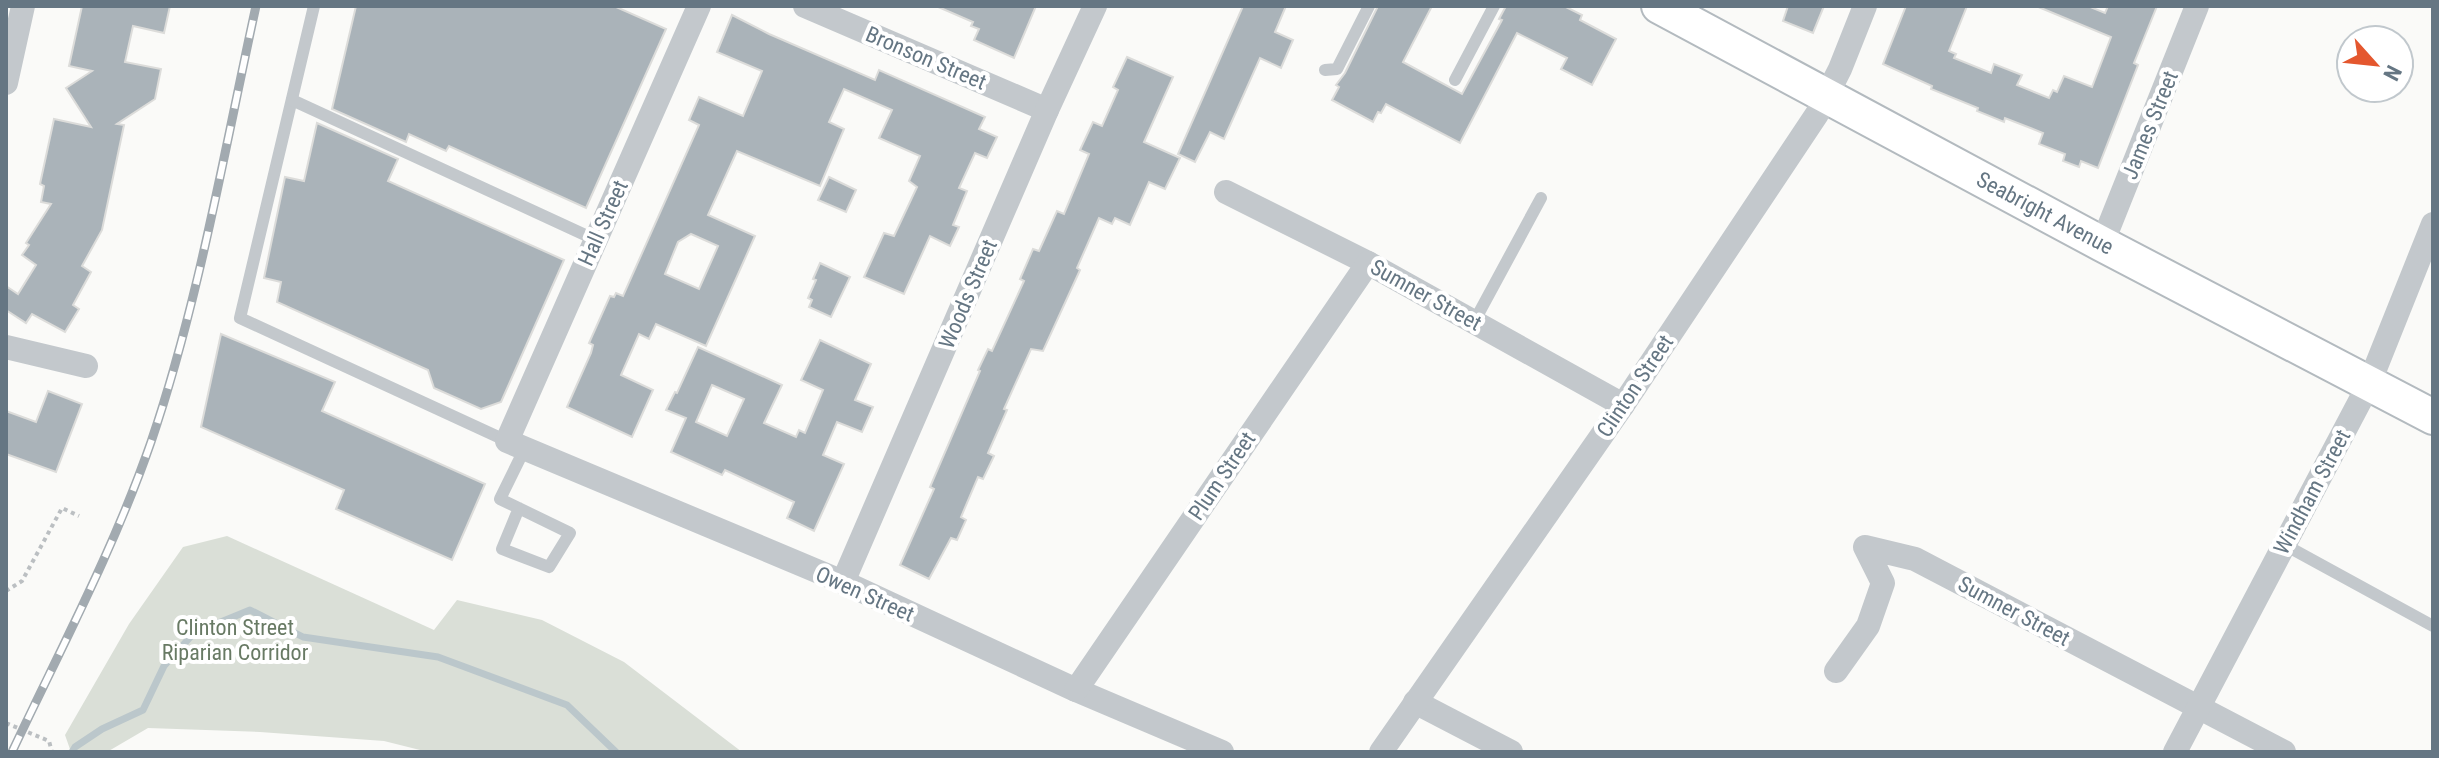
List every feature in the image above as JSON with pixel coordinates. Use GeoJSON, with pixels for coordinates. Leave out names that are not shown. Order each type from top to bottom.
{"type":"FeatureCollection","features":[{"type":"Feature","properties":{"kind":"main road","name":"Seabright Avenue"},"geometry":{"type":"LineString","coordinates":[[1659,6],[2102,244],[2433,417]]}},
{"type":"Feature","properties":{"kind":"street"},"geometry":{"type":"LineString","coordinates":[[6,83],[10,48],[23,6]]}},
{"type":"Feature","properties":{"kind":"street","name":"Hall Street"},"geometry":{"type":"LineString","coordinates":[[516,444],[596,240],[699,6]]}},
{"type":"Feature","properties":{"kind":"street","name":"Bronson Street"},"geometry":{"type":"LineString","coordinates":[[805,6],[1047,110]]}},
{"type":"Feature","properties":{"kind":"street","name":"Woods Street"},"geometry":{"type":"LineString","coordinates":[[843,582],[1095,6]]}},
{"type":"Feature","properties":{"kind":"street","name":"Clinton Street"},"geometry":{"type":"LineString","coordinates":[[1381,752],[1623,405],[1817,114],[1840,69],[1865,6]]}},
{"type":"Feature","properties":{"kind":"street","name":"James Street"},"geometry":{"type":"LineString","coordinates":[[2102,244],[2197,6]]}},
{"type":"Feature","properties":{"kind":"street","name":"Sumner Street"},"geometry":{"type":"LineString","coordinates":[[1226,192],[1368,263],[1623,405]]}},
{"type":"Feature","properties":{"kind":"street","name":"Windham Street"},"geometry":{"type":"LineString","coordinates":[[2175,752],[2369,384],[2433,224]]}},
{"type":"Feature","properties":{"kind":"street","name":"Plum Street"},"geometry":{"type":"LineString","coordinates":[[1076,690],[1368,263]]}},
{"type":"Feature","properties":{"kind":"street"},"geometry":{"type":"LineString","coordinates":[[6,347],[86,366]]}},
{"type":"Feature","properties":{"kind":"street","name":"Owen Street"},"geometry":{"type":"LineString","coordinates":[[516,444],[843,582],[1076,690],[1222,752]]}},
{"type":"Feature","properties":{"kind":"street","name":"Sumner Street"},"geometry":{"type":"LineString","coordinates":[[1836,671],[1868,626],[1883,583],[1865,547],[1915,559],[2284,752]]}},
{"type":"Feature","properties":{"kind":"street"},"geometry":{"type":"LineString","coordinates":[[1415,702],[1511,752]]}},
{"type":"Feature","properties":{"kind":"lane"},"geometry":{"type":"LineString","coordinates":[[314,6],[240,318],[516,444],[500,499],[519,508],[570,533],[549,567],[502,549],[519,508]]}},
{"type":"Feature","properties":{"kind":"lane"},"geometry":{"type":"LineString","coordinates":[[1325,70],[1337,69],[1369,6]]}},
{"type":"Feature","properties":{"kind":"lane"},"geometry":{"type":"LineString","coordinates":[[1455,80],[1494,6]]}},
{"type":"Feature","properties":{"kind":"lane"},"geometry":{"type":"LineString","coordinates":[[292,100],[596,240]]}},
{"type":"Feature","properties":{"kind":"lane"},"geometry":{"type":"LineString","coordinates":[[1474,322],[1541,198]]}},
{"type":"Feature","properties":{"kind":"lane"},"geometry":{"type":"LineString","coordinates":[[2283,544],[2433,626]]}},
{"type":"Feature","properties":{"kind":"path"},"geometry":{"type":"LineString","coordinates":[[6,591],[22,581],[62,508],[79,516]]}},
{"type":"Feature","properties":{"kind":"path"},"geometry":{"type":"LineString","coordinates":[[6,723],[49,741],[52,752]]}},
{"type":"Feature","properties":{"kind":"green space","name":"Clinton Street Riparian Corridor"},"geometry":{"type":"Polygon","coordinates":[[[227,536],[434,630],[457,600],[542,620],[624,662],[742,752],[428,752],[384,741],[148,728],[107,752],[71,752],[65,735],[129,624],[183,547],[227,536]]]}},
{"type":"Feature","properties":{"kind":"building"},"geometry":{"type":"Polygon","coordinates":[[[82,6],[170,6],[164,33],[133,26],[125,62],[161,69],[155,99],[117,124],[124,125],[102,230],[82,266],[91,272],[73,305],[79,309],[65,332],[32,314],[26,323],[6,310],[6,286],[18,294],[36,265],[22,255],[29,245],[26,243],[51,204],[41,202],[44,186],[40,184],[54,119],[91,127],[66,88],[92,71],[69,66],[82,6]]]}},
{"type":"Feature","properties":{"kind":"building"},"geometry":{"type":"Polygon","coordinates":[[[356,6],[614,6],[666,29],[586,208],[449,146],[446,151],[409,134],[406,142],[332,109],[356,6]]]}},
{"type":"Feature","properties":{"kind":"building"},"geometry":{"type":"Polygon","coordinates":[[[936,6],[1036,6],[1014,58],[974,40],[979,29],[971,26],[973,22],[936,6]]]}},
{"type":"Feature","properties":{"kind":"building"},"geometry":{"type":"Polygon","coordinates":[[[1243,6],[1286,6],[1275,32],[1293,40],[1281,68],[1260,58],[1224,139],[1210,132],[1195,162],[1178,154],[1243,6]]]}},
{"type":"Feature","properties":{"kind":"building"},"geometry":{"type":"Polygon","coordinates":[[[1378,6],[1432,6],[1403,62],[1462,94],[1502,20],[1499,19],[1506,6],[1564,6],[1582,15],[1580,20],[1616,39],[1592,85],[1561,69],[1567,58],[1517,33],[1460,143],[1386,104],[1373,122],[1332,100],[1339,87],[1336,85],[1378,6]]]}},
{"type":"Feature","properties":{"kind":"building"},"geometry":{"type":"Polygon","coordinates":[[[1788,6],[1824,6],[1813,33],[1783,21],[1788,6]]]}},
{"type":"Feature","properties":{"kind":"building"},"geometry":{"type":"Polygon","coordinates":[[[1906,6],[1967,6],[1949,51],[1956,54],[1954,58],[1991,73],[1994,64],[2022,75],[2017,85],[2049,98],[2053,90],[2057,92],[2064,76],[2092,87],[2111,37],[2036,6],[2088,6],[2105,13],[2108,6],[2157,6],[2098,168],[2081,161],[2079,167],[2063,161],[2065,154],[2039,144],[2043,133],[1977,111],[1978,108],[1931,89],[1932,86],[1883,64],[1906,6]]]}},
{"type":"Feature","properties":{"kind":"building"},"geometry":{"type":"Polygon","coordinates":[[[732,15],[875,80],[879,70],[985,117],[979,129],[997,137],[987,158],[975,153],[959,188],[967,191],[953,225],[959,227],[950,246],[930,236],[904,294],[864,277],[884,233],[894,236],[917,187],[909,181],[920,156],[879,138],[892,110],[844,89],[829,122],[844,129],[820,186],[737,151],[708,215],[755,236],[706,346],[656,324],[649,339],[639,334],[621,375],[653,390],[632,437],[567,407],[591,353],[593,345],[589,343],[610,296],[614,297],[616,293],[623,296],[699,125],[689,120],[699,97],[743,116],[762,71],[717,52],[732,15]],[[691,234],[678,242],[665,274],[699,289],[718,246],[691,234]]]}},
{"type":"Feature","properties":{"kind":"building"},"geometry":{"type":"Polygon","coordinates":[[[1127,57],[1173,77],[1144,142],[1180,158],[1165,189],[1149,182],[1130,225],[1115,218],[1112,224],[1099,218],[1077,268],[1080,270],[1043,351],[1031,349],[1004,409],[1007,410],[988,453],[994,456],[983,479],[978,477],[961,517],[966,520],[957,540],[951,538],[929,579],[900,565],[934,489],[930,487],[978,370],[988,349],[992,351],[1024,281],[1020,279],[1033,249],[1039,251],[1057,211],[1064,214],[1089,154],[1080,150],[1093,122],[1102,126],[1118,90],[1113,87],[1127,57]]]}},
{"type":"Feature","properties":{"kind":"building"},"geometry":{"type":"Polygon","coordinates":[[[317,123],[398,159],[388,181],[564,260],[501,402],[481,409],[434,388],[428,370],[277,302],[281,282],[264,278],[285,177],[304,181],[317,123]]]}},
{"type":"Feature","properties":{"kind":"building"},"geometry":{"type":"Polygon","coordinates":[[[829,177],[856,190],[846,212],[818,200],[829,177]]]}},
{"type":"Feature","properties":{"kind":"building"},"geometry":{"type":"Polygon","coordinates":[[[820,263],[850,277],[831,317],[809,307],[812,300],[808,298],[820,263]]]}},
{"type":"Feature","properties":{"kind":"building"},"geometry":{"type":"Polygon","coordinates":[[[221,334],[335,382],[322,411],[485,484],[452,560],[336,509],[344,490],[201,427],[221,334]]]}},
{"type":"Feature","properties":{"kind":"building"},"geometry":{"type":"Polygon","coordinates":[[[820,340],[871,364],[855,400],[873,407],[862,432],[837,422],[823,455],[844,464],[814,531],[787,518],[794,502],[725,470],[722,475],[671,452],[686,418],[666,410],[698,347],[782,385],[764,423],[796,437],[799,430],[805,433],[823,390],[801,380],[820,340]],[[712,385],[696,422],[727,436],[744,399],[712,385]]]}},
{"type":"Feature","properties":{"kind":"building"},"geometry":{"type":"Polygon","coordinates":[[[48,391],[82,404],[56,472],[6,454],[6,411],[36,422],[48,391]]]}},
{"type":"Feature","properties":{"kind":"waterway"},"geometry":{"type":"LineString","coordinates":[[72,752],[102,729],[143,710],[164,666],[194,633],[250,610],[303,637],[438,657],[567,705],[616,752]]}},
{"type":"Feature","properties":{"kind":"railway"},"geometry":{"type":"LineString","coordinates":[[12,752],[103,560],[151,442],[197,281],[256,6]]}}]}
